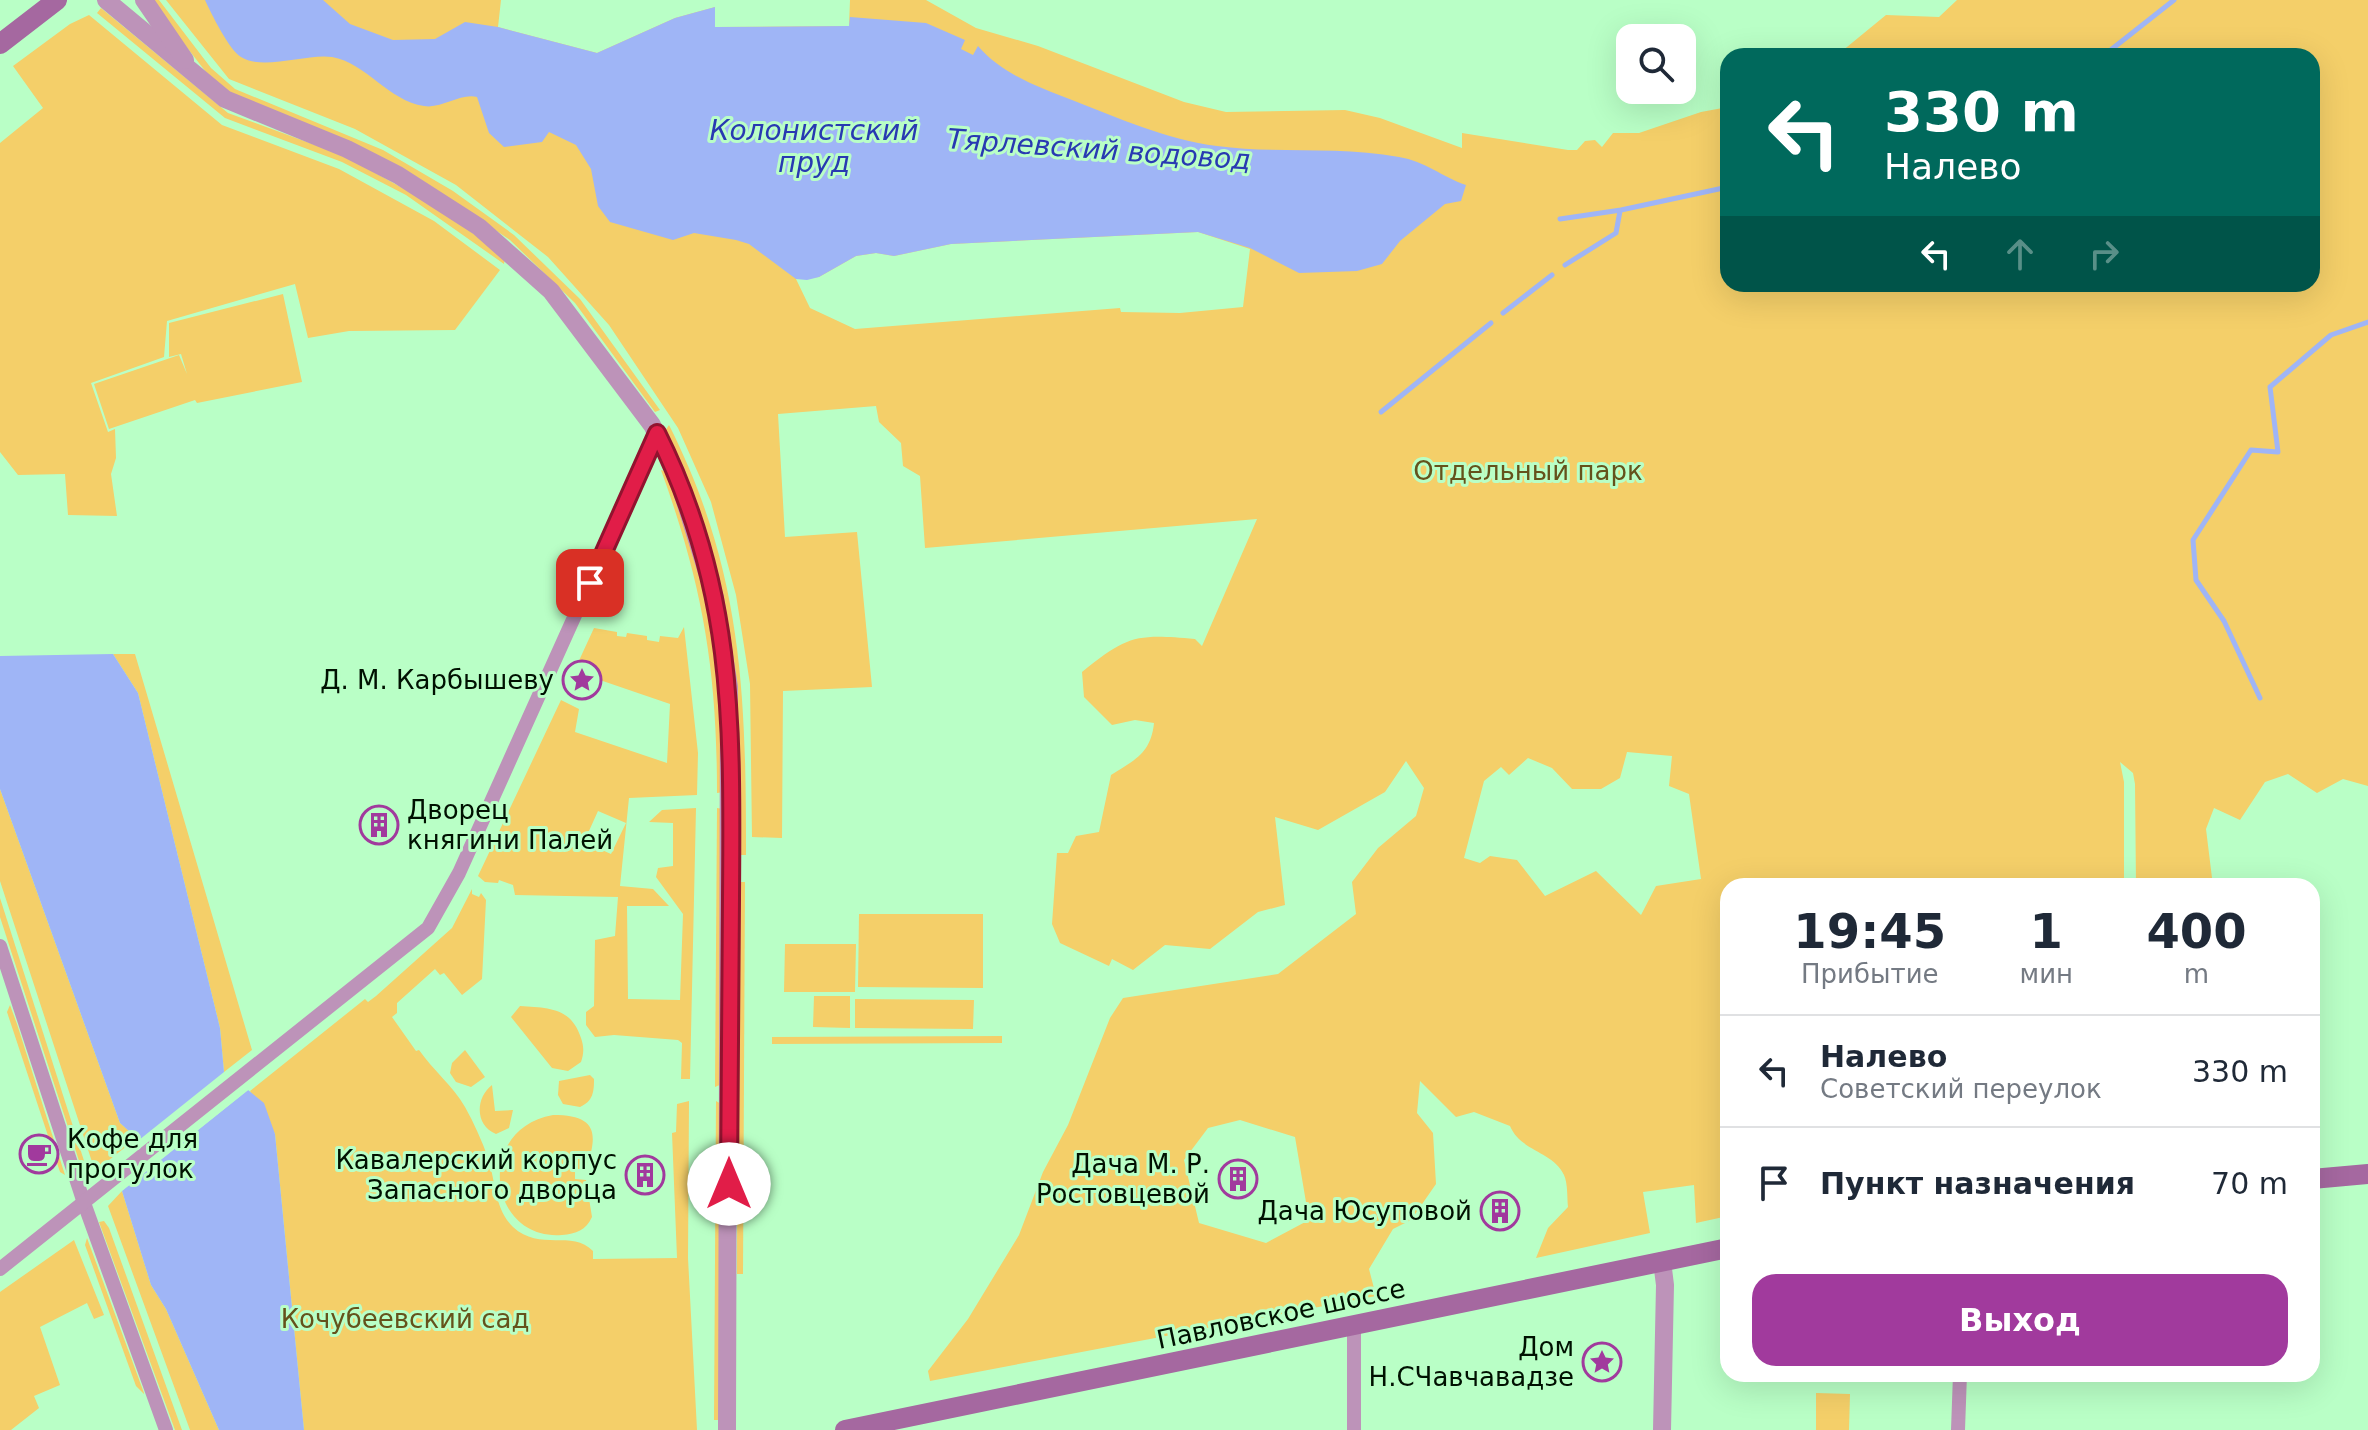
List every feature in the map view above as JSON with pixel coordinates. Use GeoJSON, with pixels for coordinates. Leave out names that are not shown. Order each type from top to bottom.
{"type":"FeatureCollection","features":[{"type":"Feature","properties":{"kind":"main road"},"geometry":{"type":"LineString","coordinates":[[0,44],[57,0]]}},
{"type":"Feature","properties":{"kind":"main road"},"geometry":{"type":"LineString","coordinates":[[2320,1178],[2368,1174]]}},
{"type":"Feature","properties":{"kind":"main road","name":"Павловское шоссе"},"geometry":{"type":"LineString","coordinates":[[845,1430],[1720,1250]]}},
{"type":"Feature","properties":{"kind":"street"},"geometry":{"type":"LineString","coordinates":[[106,0],[225,99],[347,149],[398,175],[479,227],[551,291],[590,338],[657,433],[690,508],[715,598],[729,687],[727,1430]]}},
{"type":"Feature","properties":{"kind":"street"},"geometry":{"type":"LineString","coordinates":[[144,0],[190,69]]}},
{"type":"Feature","properties":{"kind":"street"},"geometry":{"type":"LineString","coordinates":[[0,1269],[412,943],[443,907],[657,433]]}},
{"type":"Feature","properties":{"kind":"street"},"geometry":{"type":"LineString","coordinates":[[0,946],[2,964],[166,1430]]}},
{"type":"Feature","properties":{"kind":"street"},"geometry":{"type":"LineString","coordinates":[[1662,1261],[1665,1285],[1662,1430]]}},
{"type":"Feature","properties":{"kind":"street"},"geometry":{"type":"LineString","coordinates":[[1354,1325],[1354,1430]]}},
{"type":"Feature","properties":{"kind":"street"},"geometry":{"type":"LineString","coordinates":[[1958,1430],[1960,1382]]}},
{"type":"Feature","properties":{"kind":"green space"},"geometry":{"type":"Polygon","coordinates":[[[150,0],[159,0],[211,68],[235,89],[383,150],[453,191],[514,235],[580,299],[660,410],[655,412],[575,303],[510,240],[417,177],[232,95],[206,72],[150,0]]]}},
{"type":"Feature","properties":{"kind":"green space","name":"Отдельный парк"},"geometry":{"type":"Polygon","coordinates":[[[166,0],[501,0],[498,27],[597,53],[675,18],[715,7],[715,27],[849,26],[850,0],[926,0],[976,28],[1038,46],[1184,102],[1226,112],[1345,110],[1380,118],[1462,148],[1462,133],[1568,150],[1577,150],[1585,141],[1595,140],[1602,147],[1613,133],[1639,133],[1720,108],[1720,292],[2320,292],[2320,48],[1846,48],[1886,15],[1939,17],[1957,0],[2368,0],[2368,786],[2343,779],[2317,793],[2288,774],[2265,782],[2240,820],[2214,808],[2206,829],[2212,878],[2136,878],[2135,784],[2133,773],[2120,762],[2124,782],[2124,878],[1720,878],[1720,1218],[1696,1223],[1694,1185],[1643,1192],[1650,1233],[1536,1258],[1548,1228],[1568,1207],[1566,1183],[1559,1167],[1522,1141],[1510,1126],[1474,1112],[1456,1117],[1420,1081],[1417,1113],[1433,1133],[1436,1184],[1411,1220],[1393,1229],[1369,1269],[1376,1296],[930,1381],[928,1371],[968,1319],[1019,1235],[1043,1172],[1068,1125],[1110,1018],[1123,998],[1278,974],[1356,914],[1352,882],[1378,848],[1416,816],[1424,788],[1406,761],[1385,792],[1318,830],[1275,817],[1285,905],[1258,912],[1210,949],[1165,945],[1133,970],[1112,959],[1109,966],[1060,943],[1052,924],[1057,853],[1068,853],[1076,836],[1099,832],[1111,775],[1145,749],[1154,723],[1135,720],[1112,725],[1084,697],[1082,672],[1122,644],[1145,637],[1195,639],[1202,646],[1257,519],[925,548],[920,476],[903,466],[901,443],[879,422],[876,406],[778,414],[785,537],[857,532],[872,687],[783,691],[782,838],[752,837],[750,684],[736,595],[711,502],[678,428],[609,325],[548,257],[456,185],[355,129],[229,79],[166,0]],[[1198,232],[951,244],[894,256],[876,253],[856,256],[819,277],[796,279],[810,308],[855,329],[1120,308],[1121,312],[1180,313],[1243,307],[1250,249],[1198,232]],[[1627,752],[1620,778],[1601,789],[1572,789],[1552,768],[1528,758],[1509,775],[1501,767],[1484,781],[1464,858],[1480,863],[1490,856],[1517,860],[1545,896],[1596,871],[1641,915],[1656,886],[1701,879],[1689,794],[1669,786],[1672,756],[1627,752]],[[1240,1120],[1208,1128],[1184,1160],[1199,1223],[1266,1243],[1309,1220],[1295,1137],[1240,1120]]]}},
{"type":"Feature","properties":{"kind":"green space"},"geometry":{"type":"Polygon","coordinates":[[[101,8],[228,113],[345,156],[440,209],[505,257],[504,264],[406,195],[342,162],[225,118],[97,13],[101,8]]]}},
{"type":"Feature","properties":{"kind":"green space"},"geometry":{"type":"Polygon","coordinates":[[[89,15],[222,125],[339,169],[434,221],[500,270],[455,330],[349,331],[308,338],[295,284],[167,321],[164,357],[91,383],[108,432],[115,429],[116,458],[111,474],[117,516],[68,515],[65,474],[18,475],[0,452],[0,143],[43,108],[13,66],[70,24],[89,15]]]}},
{"type":"Feature","properties":{"kind":"green space"},"geometry":{"type":"Polygon","coordinates":[[[283,294],[302,382],[197,403],[195,400],[109,429],[94,384],[179,355],[187,374],[181,354],[169,357],[169,323],[283,294]]]}},
{"type":"Feature","properties":{"kind":"green space"},"geometry":{"type":"Polygon","coordinates":[[[669,425],[694,479],[726,583],[741,687],[746,855],[739,855],[738,742],[729,638],[707,537],[689,485],[665,431],[669,425]]]}},
{"type":"Feature","properties":{"kind":"green space"},"geometry":{"type":"Polygon","coordinates":[[[661,470],[667,472],[707,598],[721,686],[724,792],[717,793],[714,707],[705,629],[687,552],[661,470]]]}},
{"type":"Feature","properties":{"kind":"green space"},"geometry":{"type":"Polygon","coordinates":[[[684,627],[698,753],[697,795],[629,798],[620,886],[653,889],[669,906],[627,906],[628,999],[680,1000],[683,914],[656,877],[658,868],[673,866],[673,823],[649,822],[662,810],[696,808],[690,1079],[681,1079],[682,1043],[678,1040],[614,1035],[595,1037],[586,1025],[586,1012],[594,1006],[595,940],[615,936],[618,897],[515,895],[513,885],[499,880],[498,883],[485,882],[478,876],[561,700],[579,709],[575,732],[667,763],[670,704],[594,678],[583,695],[565,691],[594,628],[617,632],[617,636],[626,637],[627,633],[647,636],[647,640],[659,642],[660,636],[678,638],[684,627]],[[598,811],[584,842],[611,854],[626,823],[598,811]]]}},
{"type":"Feature","properties":{"kind":"green space"},"geometry":{"type":"Polygon","coordinates":[[[113,654],[135,654],[252,1050],[224,1072],[220,1028],[138,693],[113,654]]]}},
{"type":"Feature","properties":{"kind":"green space"},"geometry":{"type":"Polygon","coordinates":[[[0,789],[120,1123],[137,1138],[95,1171],[0,881],[0,789]]]}},
{"type":"Feature","properties":{"kind":"green space"},"geometry":{"type":"Polygon","coordinates":[[[717,808],[723,809],[722,1084],[715,1087],[717,808]]]}},
{"type":"Feature","properties":{"kind":"green space"},"geometry":{"type":"Polygon","coordinates":[[[738,882],[745,882],[743,1274],[737,1274],[738,882]]]}},
{"type":"Feature","properties":{"kind":"green space","name":"Кочубеевский сад"},"geometry":{"type":"Polygon","coordinates":[[[472,889],[472,894],[479,897],[481,893],[486,900],[482,979],[462,995],[444,973],[440,975],[435,969],[397,1003],[397,1013],[392,1017],[416,1051],[419,1050],[465,1107],[486,1152],[499,1203],[507,1220],[523,1234],[534,1238],[575,1241],[585,1245],[593,1251],[593,1259],[677,1258],[672,1133],[676,1132],[677,1104],[689,1101],[688,1258],[697,1430],[304,1430],[275,1134],[250,1091],[365,999],[368,1002],[376,996],[452,928],[472,889]]]}},
{"type":"Feature","properties":{"kind":"green space"},"geometry":{"type":"Polygon","coordinates":[[[0,898],[86,1167],[82,1170],[0,917],[0,898]]]}},
{"type":"Feature","properties":{"kind":"green space"},"geometry":{"type":"Polygon","coordinates":[[[859,914],[983,914],[983,988],[858,987],[859,914]]]}},
{"type":"Feature","properties":{"kind":"green space"},"geometry":{"type":"Polygon","coordinates":[[[785,944],[856,944],[855,992],[784,992],[785,944]]]}},
{"type":"Feature","properties":{"kind":"green space"},"geometry":{"type":"Polygon","coordinates":[[[814,996],[850,996],[850,1028],[813,1027],[814,996]]]}},
{"type":"Feature","properties":{"kind":"green space"},"geometry":{"type":"Polygon","coordinates":[[[855,999],[974,1000],[973,1029],[855,1028],[855,999]]]}},
{"type":"Feature","properties":{"kind":"green space"},"geometry":{"type":"Polygon","coordinates":[[[10,1005],[65,1175],[60,1172],[7,1012],[10,1005]]]}},
{"type":"Feature","properties":{"kind":"green space"},"geometry":{"type":"Polygon","coordinates":[[[520,1006],[557,1011],[571,1020],[582,1041],[581,1062],[568,1071],[552,1068],[511,1017],[520,1006]]]}},
{"type":"Feature","properties":{"kind":"green space"},"geometry":{"type":"Polygon","coordinates":[[[1002,1036],[1002,1043],[772,1044],[772,1037],[1002,1036]]]}},
{"type":"Feature","properties":{"kind":"green space"},"geometry":{"type":"Polygon","coordinates":[[[465,1050],[485,1077],[471,1087],[456,1082],[450,1073],[452,1063],[465,1050]]]}},
{"type":"Feature","properties":{"kind":"green space"},"geometry":{"type":"Polygon","coordinates":[[[590,1075],[594,1079],[594,1088],[588,1102],[580,1107],[563,1104],[558,1095],[559,1081],[590,1075]]]}},
{"type":"Feature","properties":{"kind":"green space"},"geometry":{"type":"Polygon","coordinates":[[[492,1085],[495,1111],[513,1110],[509,1128],[496,1134],[484,1125],[480,1111],[482,1097],[492,1085]]]}},
{"type":"Feature","properties":{"kind":"green space"},"geometry":{"type":"Polygon","coordinates":[[[716,1101],[721,1104],[719,1420],[714,1420],[716,1101]]]}},
{"type":"Feature","properties":{"kind":"green space"},"geometry":{"type":"Polygon","coordinates":[[[553,1115],[586,1122],[593,1136],[586,1169],[575,1169],[575,1179],[586,1180],[592,1217],[587,1225],[572,1234],[537,1232],[518,1221],[506,1203],[500,1182],[502,1161],[511,1140],[528,1124],[553,1115]]]}},
{"type":"Feature","properties":{"kind":"green space"},"geometry":{"type":"Polygon","coordinates":[[[122,1191],[151,1285],[166,1309],[219,1430],[190,1430],[108,1206],[122,1191]]]}},
{"type":"Feature","properties":{"kind":"green space"},"geometry":{"type":"Polygon","coordinates":[[[104,1221],[182,1430],[175,1430],[99,1222],[104,1221]]]}},
{"type":"Feature","properties":{"kind":"green space"},"geometry":{"type":"Polygon","coordinates":[[[87,1238],[144,1394],[136,1386],[85,1245],[87,1238]]]}},
{"type":"Feature","properties":{"kind":"green space"},"geometry":{"type":"Polygon","coordinates":[[[74,1240],[104,1315],[94,1319],[87,1303],[40,1327],[60,1385],[34,1396],[39,1408],[11,1430],[0,1430],[0,1292],[74,1240]]]}},
{"type":"Feature","properties":{"kind":"green space"},"geometry":{"type":"Polygon","coordinates":[[[1816,1393],[1850,1394],[1849,1430],[1816,1430],[1816,1393]]]}},
{"type":"Feature","properties":{"kind":"water","name":"Колонистский пруд"},"geometry":{"type":"Polygon","coordinates":[[[205,0],[323,0],[350,24],[393,40],[435,39],[465,22],[498,27],[597,53],[675,18],[715,7],[715,27],[849,26],[850,17],[926,23],[965,40],[961,49],[973,55],[978,46],[1009,72],[1034,85],[1162,134],[1198,143],[1240,148],[1354,152],[1399,157],[1466,185],[1461,201],[1445,204],[1400,241],[1382,264],[1357,271],[1299,273],[1250,248],[1198,232],[951,244],[894,256],[876,253],[856,256],[819,277],[796,279],[749,244],[736,240],[694,233],[673,240],[610,222],[598,206],[591,169],[576,145],[549,132],[542,142],[504,147],[489,133],[477,97],[424,106],[411,103],[356,66],[332,57],[261,62],[241,57],[226,39],[205,0]]]}},
{"type":"Feature","properties":{"kind":"water"},"geometry":{"type":"Polygon","coordinates":[[[113,654],[138,693],[220,1028],[224,1072],[139,1140],[120,1123],[0,789],[0,656],[113,654]]]}},
{"type":"Feature","properties":{"kind":"water"},"geometry":{"type":"Polygon","coordinates":[[[248,1090],[264,1103],[275,1134],[304,1430],[219,1430],[166,1309],[151,1285],[122,1191],[248,1090]]]}},
{"type":"Feature","properties":{"kind":"pier"},"geometry":{"type":"Polygon","coordinates":[[[246,1087],[252,1087],[119,1193],[120,1187],[246,1087]]]}},
{"type":"Feature","properties":{"kind":"waterway","name":"Тярлевский водовод"},"geometry":{"type":"LineString","coordinates":[[2113,48],[2174,0]]}},
{"type":"Feature","properties":{"kind":"waterway","name":"Тярлевский водовод"},"geometry":{"type":"LineString","coordinates":[[1560,219],[1621,210],[1720,189]]}},
{"type":"Feature","properties":{"kind":"waterway"},"geometry":{"type":"LineString","coordinates":[[1565,265],[1616,233],[1620,211]]}},
{"type":"Feature","properties":{"kind":"waterway"},"geometry":{"type":"LineString","coordinates":[[1503,313],[1552,275]]}},
{"type":"Feature","properties":{"kind":"waterway"},"geometry":{"type":"LineString","coordinates":[[2260,698],[2224,621],[2196,580],[2193,540],[2251,450],[2278,452],[2270,387],[2331,335],[2368,322]]}},
{"type":"Feature","properties":{"kind":"waterway"},"geometry":{"type":"LineString","coordinates":[[1381,412],[1491,323]]}},
{"type":"Feature","properties":{"kind":"place","name":"Д. М. Карбышеву"},"geometry":{"type":"Point","coordinates":[582,680]}},
{"type":"Feature","properties":{"kind":"place","name":"Дворец княгини Палей"},"geometry":{"type":"Point","coordinates":[379,825]}},
{"type":"Feature","properties":{"kind":"place","name":"Кофе для прогулок"},"geometry":{"type":"Point","coordinates":[39,1154]}},
{"type":"Feature","properties":{"kind":"place","name":"Кавалерский корпус Запасного дворца"},"geometry":{"type":"Point","coordinates":[645,1175]}},
{"type":"Feature","properties":{"kind":"place","name":"Дача М. Р. Ростовцевой"},"geometry":{"type":"Point","coordinates":[1238,1179]}},
{"type":"Feature","properties":{"kind":"place","name":"Дача Юсуповой"},"geometry":{"type":"Point","coordinates":[1500,1211]}},
{"type":"Feature","properties":{"kind":"place","name":"Дом Н.СЧавчавадзе"},"geometry":{"type":"Point","coordinates":[1602,1362]}},
{"type":"Feature","properties":{"kind":"route"},"geometry":{"type":"LineString","coordinates":[[590,583],[657,433],[690,508],[715,598],[729,687],[732,741],[729,1184]]}}]}
